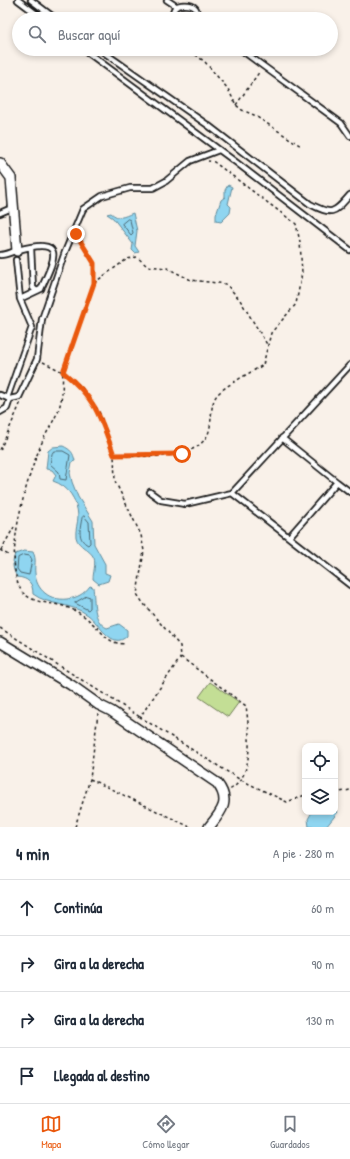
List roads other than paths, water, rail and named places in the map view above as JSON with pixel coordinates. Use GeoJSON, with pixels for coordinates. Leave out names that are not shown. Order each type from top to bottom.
{"type":"FeatureCollection","features":[{"type":"Feature","properties":{"kind":"street"},"geometry":{"type":"LineString","coordinates":[[0,163],[11,178],[16,255]]}},
{"type":"Feature","properties":{"kind":"street"},"geometry":{"type":"LineString","coordinates":[[0,642],[71,685],[217,783],[224,792],[225,804],[209,827]]}},
{"type":"Feature","properties":{"kind":"lane"},"geometry":{"type":"LineString","coordinates":[[18,0],[34,12]]}},
{"type":"Feature","properties":{"kind":"lane"},"geometry":{"type":"LineString","coordinates":[[31,0],[47,12]]}},
{"type":"Feature","properties":{"kind":"lane"},"geometry":{"type":"LineString","coordinates":[[167,0],[176,6]]}},
{"type":"Feature","properties":{"kind":"lane"},"geometry":{"type":"LineString","coordinates":[[175,12],[176,6],[181,1],[190,1],[195,6],[195,12]]}},
{"type":"Feature","properties":{"kind":"lane"},"geometry":{"type":"LineString","coordinates":[[92,56],[350,250]]}},
{"type":"Feature","properties":{"kind":"lane"},"geometry":{"type":"LineString","coordinates":[[109,56],[209,126],[310,204],[326,213],[337,210],[350,195]]}},
{"type":"Feature","properties":{"kind":"lane"},"geometry":{"type":"LineString","coordinates":[[250,56],[341,123],[350,136]]}},
{"type":"Feature","properties":{"kind":"lane"},"geometry":{"type":"LineString","coordinates":[[0,395],[9,398],[19,397],[36,359],[42,318],[65,252],[83,209],[102,196],[130,188],[153,188],[166,180],[190,161],[219,150]]}},
{"type":"Feature","properties":{"kind":"lane"},"geometry":{"type":"LineString","coordinates":[[0,213],[14,207]]}},
{"type":"Feature","properties":{"kind":"lane"},"geometry":{"type":"LineString","coordinates":[[0,255],[16,255],[31,248],[44,246],[50,247],[54,252],[54,260],[41,289],[20,299]]}},
{"type":"Feature","properties":{"kind":"lane"},"geometry":{"type":"LineString","coordinates":[[31,248],[33,288],[36,291]]}},
{"type":"Feature","properties":{"kind":"lane"},"geometry":{"type":"LineString","coordinates":[[0,412],[8,408],[9,398],[32,327],[20,299],[16,255]]}},
{"type":"Feature","properties":{"kind":"lane"},"geometry":{"type":"LineString","coordinates":[[150,492],[161,500],[185,504],[232,493],[350,365]]}},
{"type":"Feature","properties":{"kind":"lane"},"geometry":{"type":"LineString","coordinates":[[282,438],[350,492]]}},
{"type":"Feature","properties":{"kind":"lane"},"geometry":{"type":"LineString","coordinates":[[288,537],[337,482]]}},
{"type":"Feature","properties":{"kind":"lane"},"geometry":{"type":"LineString","coordinates":[[232,493],[350,585]]}},
{"type":"Feature","properties":{"kind":"water"},"geometry":{"type":"Polygon","coordinates":[[[228,185],[232,187],[228,204],[231,207],[230,213],[221,222],[216,221],[216,215],[221,200],[225,197],[225,190],[228,185]]]}},
{"type":"Feature","properties":{"kind":"water"},"geometry":{"type":"Polygon","coordinates":[[[111,213],[116,217],[124,217],[133,213],[137,231],[135,246],[139,252],[135,253],[132,250],[133,244],[113,218],[107,214],[111,213]]]}},
{"type":"Feature","properties":{"kind":"water"},"geometry":{"type":"Polygon","coordinates":[[[63,446],[70,450],[73,455],[75,461],[72,462],[70,473],[72,482],[78,497],[93,521],[94,544],[105,564],[105,573],[110,575],[108,581],[99,584],[93,579],[95,560],[90,552],[79,543],[76,537],[78,516],[74,499],[63,486],[53,481],[56,475],[52,470],[46,469],[48,451],[53,447],[63,446]]]}},
{"type":"Feature","properties":{"kind":"water"},"geometry":{"type":"Polygon","coordinates":[[[24,551],[33,552],[35,558],[36,579],[38,585],[45,593],[55,598],[67,599],[80,595],[90,586],[93,587],[95,610],[99,621],[107,628],[119,624],[127,630],[127,636],[121,640],[111,638],[82,611],[46,601],[33,594],[31,584],[27,580],[17,577],[13,568],[15,554],[24,551]]]}},
{"type":"Feature","properties":{"kind":"water"},"geometry":{"type":"Polygon","coordinates":[[[310,815],[336,815],[326,827],[309,827],[308,819],[310,815]]]}}]}
